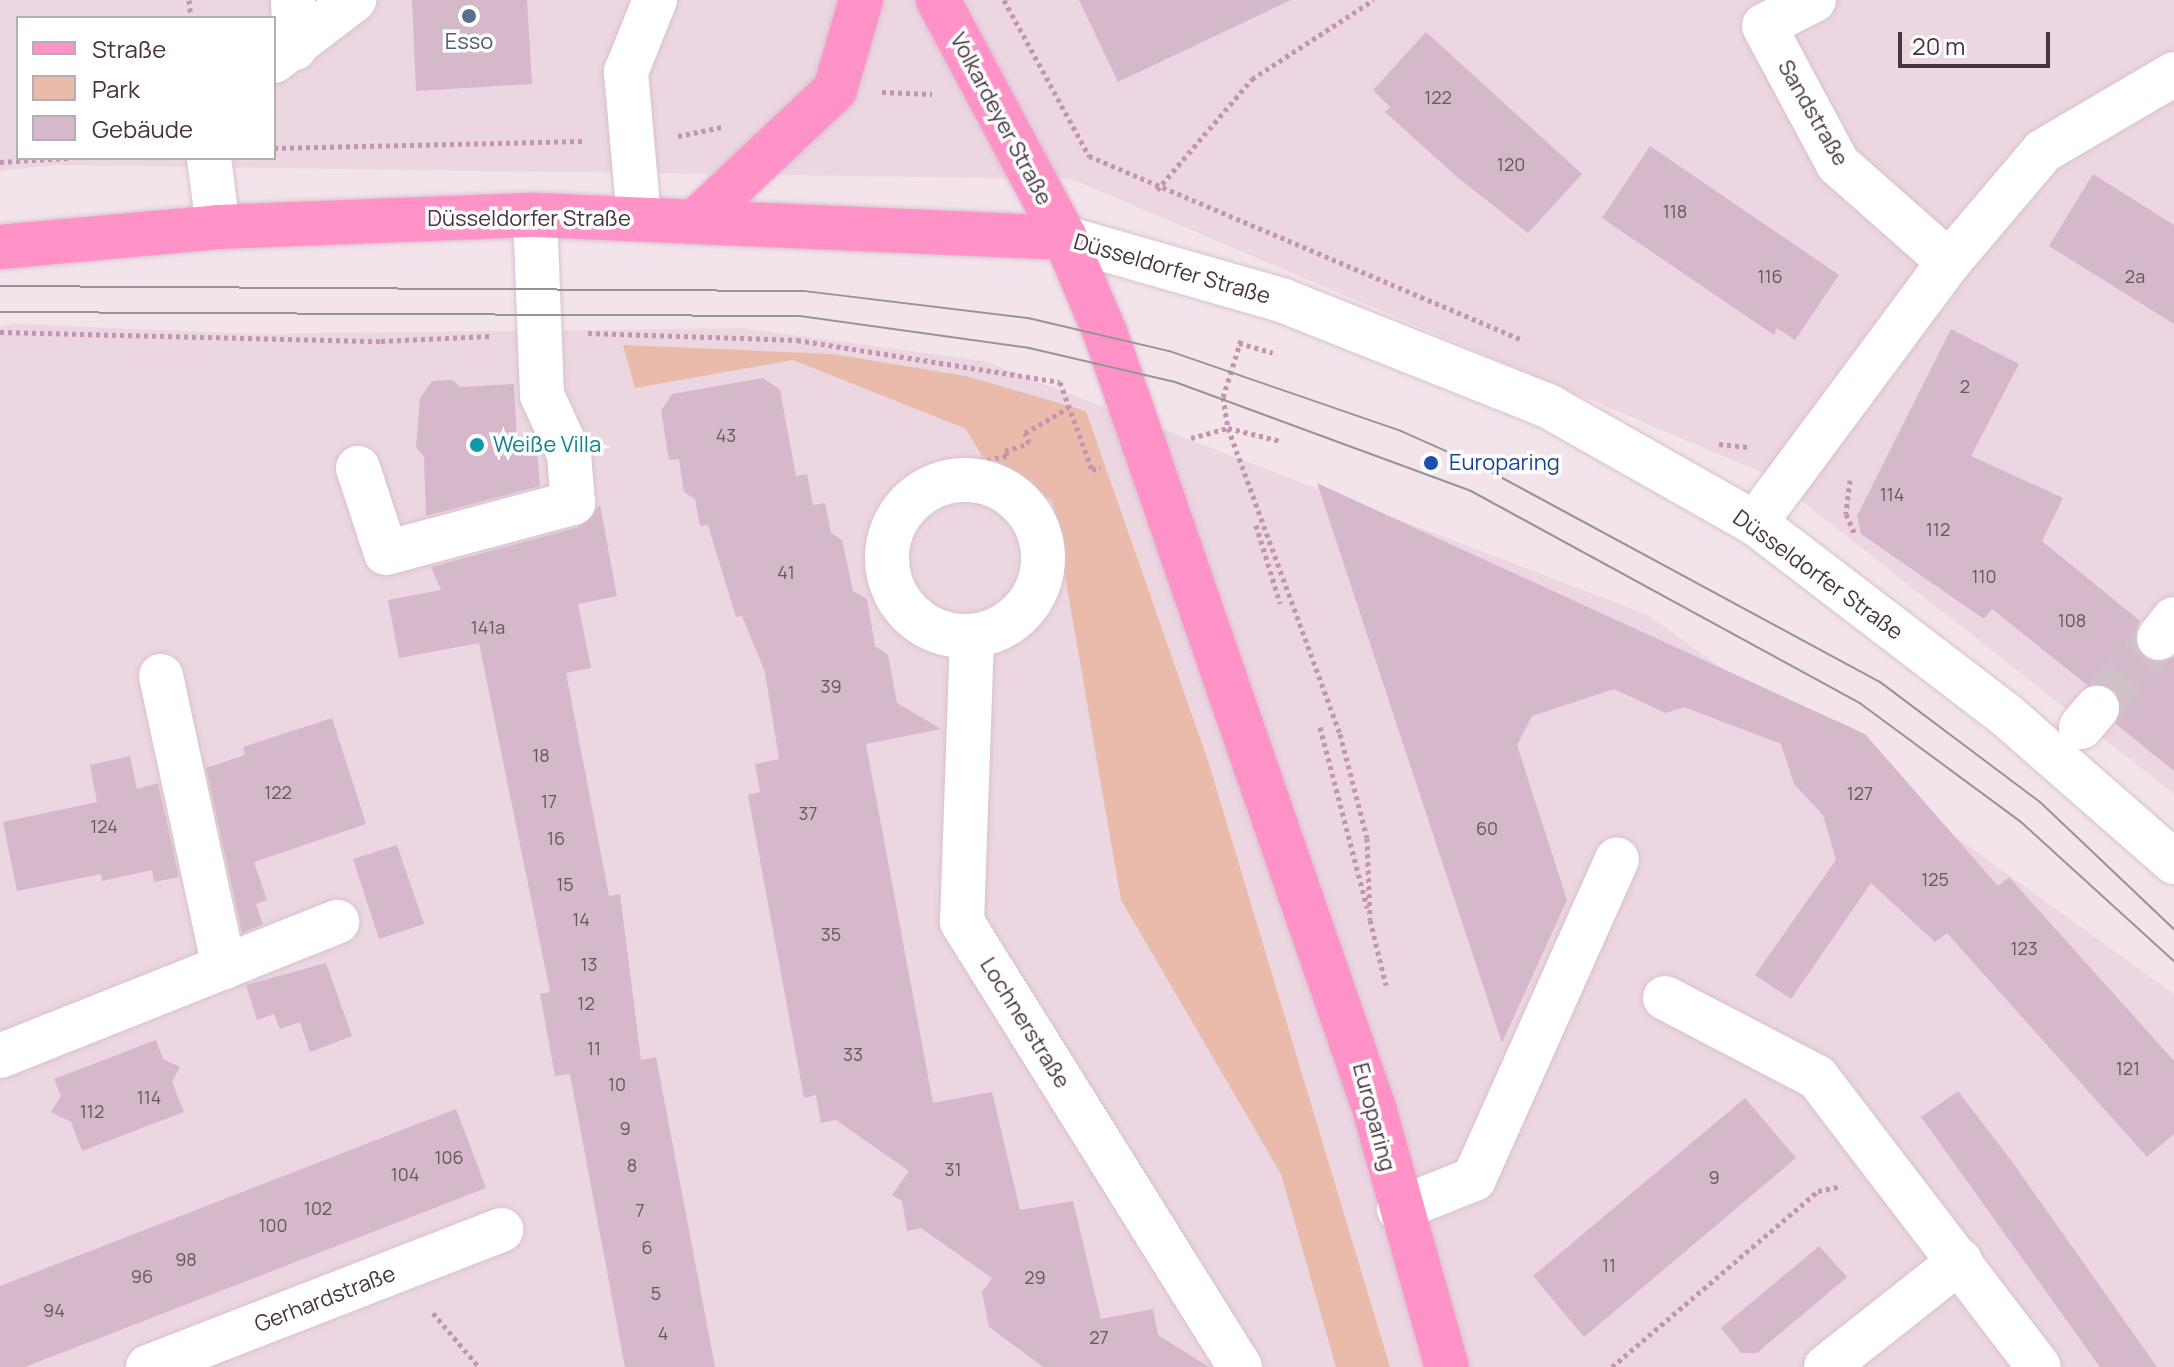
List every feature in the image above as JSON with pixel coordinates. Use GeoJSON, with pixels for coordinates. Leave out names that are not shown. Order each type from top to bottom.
{"type":"FeatureCollection","features":[{"type":"Feature","properties":{"kind":"main road"},"geometry":{"type":"LineString","coordinates":[[697,220],[835,90],[861,0]]}},
{"type":"Feature","properties":{"kind":"main road","name":"Volkardeyer Straße"},"geometry":{"type":"LineString","coordinates":[[938,0],[1065,238]]}},
{"type":"Feature","properties":{"kind":"main road","name":"Düsseldorfer Straße"},"geometry":{"type":"LineString","coordinates":[[0,247],[218,227],[535,215],[1065,238]]}},
{"type":"Feature","properties":{"kind":"main road","name":"Europaring"},"geometry":{"type":"LineString","coordinates":[[1065,238],[1235,691],[1374,1108],[1399,1209],[1447,1367]]}},
{"type":"Feature","properties":{"kind":"street"},"geometry":{"type":"LineString","coordinates":[[285,55],[293,0]]}},
{"type":"Feature","properties":{"kind":"street"},"geometry":{"type":"LineString","coordinates":[[639,218],[626,72],[655,0]]}},
{"type":"Feature","properties":{"kind":"street","name":"Sandstraße"},"geometry":{"type":"LineString","coordinates":[[1814,0],[1764,26],[1838,164],[1949,262]]}},
{"type":"Feature","properties":{"kind":"street"},"geometry":{"type":"LineString","coordinates":[[285,55],[347,3]]}},
{"type":"Feature","properties":{"kind":"street"},"geometry":{"type":"LineString","coordinates":[[1755,523],[1949,262],[2043,151],[2174,74]]}},
{"type":"Feature","properties":{"kind":"street"},"geometry":{"type":"LineString","coordinates":[[209,160],[218,227]]}},
{"type":"Feature","properties":{"kind":"street"},"geometry":{"type":"LineString","coordinates":[[358,468],[386,553],[573,503],[569,454],[542,395],[535,215]]}},
{"type":"Feature","properties":{"kind":"street","name":"Düsseldorfer Straße"},"geometry":{"type":"LineString","coordinates":[[1065,238],[1254,293],[1548,406],[1755,523],[2005,714],[2174,862]]}},
{"type":"Feature","properties":{"kind":"street"},"geometry":{"type":"LineString","coordinates":[[974,479],[1016,496],[1031,514],[1043,566],[1026,608],[1005,626],[972,637],[931,628],[900,602],[886,544],[895,518],[919,493],[974,479]]}},
{"type":"Feature","properties":{"kind":"street","name":"Lochnerstraße"},"geometry":{"type":"LineString","coordinates":[[972,637],[962,922],[1240,1367]]}},
{"type":"Feature","properties":{"kind":"street"},"geometry":{"type":"LineString","coordinates":[[161,676],[224,967]]}},
{"type":"Feature","properties":{"kind":"street"},"geometry":{"type":"LineString","coordinates":[[1399,1209],[1474,1179],[1617,860]]}},
{"type":"Feature","properties":{"kind":"street"},"geometry":{"type":"LineString","coordinates":[[0,1056],[337,922]]}},
{"type":"Feature","properties":{"kind":"street"},"geometry":{"type":"LineString","coordinates":[[1665,998],[1817,1077],[1889,1176],[1960,1261],[2039,1367]]}},
{"type":"Feature","properties":{"kind":"street","name":"Gerhardstraße"},"geometry":{"type":"LineString","coordinates":[[148,1367],[501,1230]]}},
{"type":"Feature","properties":{"kind":"street"},"geometry":{"type":"LineString","coordinates":[[1826,1367],[1960,1261]]}},
{"type":"Feature","properties":{"kind":"path"},"geometry":{"type":"LineString","coordinates":[[1004,0],[1089,156],[1157,190],[1252,79],[1373,0]]}},
{"type":"Feature","properties":{"kind":"path"},"geometry":{"type":"LineString","coordinates":[[0,162],[34,160]]}},
{"type":"Feature","properties":{"kind":"path"},"geometry":{"type":"LineString","coordinates":[[1254,293],[1223,397],[1228,428],[1280,603]]}},
{"type":"Feature","properties":{"kind":"path"},"geometry":{"type":"LineString","coordinates":[[0,332],[381,341],[540,334],[797,340],[1060,382],[1074,425]]}},
{"type":"Feature","properties":{"kind":"path"},"geometry":{"type":"LineString","coordinates":[[974,479],[971,462],[1007,456],[1005,451],[1029,443],[1025,433],[1068,408]]}},
{"type":"Feature","properties":{"kind":"path"},"geometry":{"type":"LineString","coordinates":[[1228,428],[1281,441]]}},
{"type":"Feature","properties":{"kind":"path"},"geometry":{"type":"LineString","coordinates":[[1248,497],[1340,734],[1367,838],[1370,920]]}},
{"type":"Feature","properties":{"kind":"path"},"geometry":{"type":"LineString","coordinates":[[1320,727],[1388,993]]}},
{"type":"Feature","properties":{"kind":"path"},"geometry":{"type":"LineString","coordinates":[[1612,1367],[1818,1191],[1889,1176]]}},
{"type":"Feature","properties":{"kind":"path"},"geometry":{"type":"LineString","coordinates":[[433,1313],[479,1367]]}},
{"type":"Feature","properties":{"kind":"shaded area"},"geometry":{"type":"Polygon","coordinates":[[[0,0],[2174,0],[2174,794],[1770,476],[1071,179],[56,165],[0,171],[0,0]]]}},
{"type":"Feature","properties":{"kind":"shaded area"},"geometry":{"type":"Polygon","coordinates":[[[17,324],[257,334],[742,328],[984,361],[1648,615],[2174,994],[2174,1367],[0,1367],[0,326],[17,324]]]}},
{"type":"Feature","properties":{"kind":"green space"},"geometry":{"type":"Polygon","coordinates":[[[623,345],[833,354],[966,376],[1086,411],[1209,764],[1390,1367],[1336,1367],[1281,1174],[1121,900],[1052,500],[992,473],[966,429],[793,360],[635,388],[623,345]]]}},
{"type":"Feature","properties":{"kind":"building"},"geometry":{"type":"Polygon","coordinates":[[[412,0],[527,0],[532,84],[416,91],[412,0]]]}},
{"type":"Feature","properties":{"kind":"building"},"geometry":{"type":"Polygon","coordinates":[[[1079,0],[1291,0],[1118,82],[1079,0]]]}},
{"type":"Feature","properties":{"kind":"building"},"geometry":{"type":"Polygon","coordinates":[[[1426,32],[1582,174],[1528,233],[1456,176],[1385,112],[1390,107],[1373,90],[1426,32]]]}},
{"type":"Feature","properties":{"kind":"building"},"geometry":{"type":"Polygon","coordinates":[[[1650,146],[1839,275],[1795,340],[1777,328],[1774,335],[1602,218],[1650,146]]]}},
{"type":"Feature","properties":{"kind":"building"},"geometry":{"type":"Polygon","coordinates":[[[2093,174],[2174,225],[2174,324],[2049,246],[2093,174]]]}},
{"type":"Feature","properties":{"kind":"building"},"geometry":{"type":"Polygon","coordinates":[[[1951,329],[2019,364],[1971,456],[2063,498],[2042,541],[2140,621],[2134,635],[2143,657],[2156,663],[2174,657],[2174,771],[2116,724],[2121,700],[2112,688],[2087,685],[1992,609],[1984,619],[1861,534],[1857,516],[1951,329]]]}},
{"type":"Feature","properties":{"kind":"building"},"geometry":{"type":"Polygon","coordinates":[[[763,378],[780,390],[796,476],[807,474],[813,505],[825,503],[831,533],[842,540],[853,591],[867,599],[875,646],[888,655],[897,703],[941,729],[866,744],[933,1103],[992,1092],[1020,1210],[1073,1201],[1101,1319],[1153,1309],[1158,1335],[1209,1367],[1043,1367],[989,1327],[982,1292],[992,1278],[921,1228],[907,1231],[902,1201],[892,1195],[909,1171],[836,1120],[821,1123],[816,1095],[804,1098],[748,795],[760,792],[755,764],[779,759],[765,672],[742,616],[736,617],[708,525],[700,526],[695,499],[684,492],[679,459],[669,460],[661,411],[672,394],[763,378]]]}},
{"type":"Feature","properties":{"kind":"building","name":"Weiße Villa"},"geometry":{"type":"Polygon","coordinates":[[[453,380],[460,387],[514,384],[517,442],[536,441],[540,486],[426,516],[424,457],[416,447],[420,398],[432,381],[453,380]]]}},
{"type":"Feature","properties":{"kind":"building"},"geometry":{"type":"Polygon","coordinates":[[[1317,483],[1865,734],[1998,886],[2009,877],[2174,1061],[2174,1134],[2147,1157],[1947,933],[1935,942],[1871,883],[1791,999],[1755,975],[1836,860],[1823,815],[1794,784],[1781,744],[1684,707],[1666,713],[1614,689],[1532,716],[1517,745],[1567,900],[1502,1043],[1317,483]]]}},
{"type":"Feature","properties":{"kind":"building"},"geometry":{"type":"Polygon","coordinates":[[[600,505],[617,596],[578,604],[591,668],[566,673],[609,896],[620,894],[641,1060],[656,1057],[715,1367],[625,1367],[570,1074],[555,1076],[540,994],[550,992],[479,643],[399,658],[388,600],[441,590],[431,567],[579,527],[600,505]]]}},
{"type":"Feature","properties":{"kind":"building"},"geometry":{"type":"Polygon","coordinates":[[[332,718],[366,824],[254,862],[267,900],[256,904],[263,924],[242,933],[206,768],[245,755],[243,747],[332,718]]]}},
{"type":"Feature","properties":{"kind":"building"},"geometry":{"type":"Polygon","coordinates":[[[130,756],[137,789],[158,783],[179,877],[154,882],[152,870],[102,881],[101,874],[17,891],[3,822],[97,802],[90,765],[130,756]]]}},
{"type":"Feature","properties":{"kind":"building"},"geometry":{"type":"Polygon","coordinates":[[[397,845],[424,924],[379,939],[353,859],[397,845]]]}},
{"type":"Feature","properties":{"kind":"building"},"geometry":{"type":"Polygon","coordinates":[[[326,963],[352,1036],[310,1052],[300,1022],[280,1029],[274,1014],[257,1020],[246,985],[326,963]]]}},
{"type":"Feature","properties":{"kind":"building"},"geometry":{"type":"Polygon","coordinates":[[[156,1040],[163,1059],[180,1067],[172,1082],[184,1112],[82,1151],[71,1122],[51,1112],[61,1096],[54,1079],[156,1040]]]}},
{"type":"Feature","properties":{"kind":"building"},"geometry":{"type":"Polygon","coordinates":[[[1958,1091],[2013,1163],[2157,1367],[2100,1367],[1921,1117],[1958,1091]]]}},
{"type":"Feature","properties":{"kind":"building"},"geometry":{"type":"Polygon","coordinates":[[[1745,1098],[1796,1158],[1584,1337],[1533,1276],[1745,1098]]]}},
{"type":"Feature","properties":{"kind":"building"},"geometry":{"type":"Polygon","coordinates":[[[456,1109],[486,1188],[25,1367],[0,1367],[0,1286],[456,1109]]]}},
{"type":"Feature","properties":{"kind":"building"},"geometry":{"type":"Polygon","coordinates":[[[1819,1246],[1847,1277],[1757,1353],[1741,1353],[1721,1328],[1819,1246]]]}},
{"type":"Feature","properties":{"kind":"tunnel"},"geometry":{"type":"LineString","coordinates":[[2097,708],[2159,638]]}},
{"type":"Feature","properties":{"kind":"tram line"},"geometry":{"type":"LineString","coordinates":[[0,286],[804,291],[1028,318],[1169,351],[1401,431],[1482,467],[1880,682],[2041,803],[2174,929]]}},
{"type":"Feature","properties":{"kind":"tram line"},"geometry":{"type":"LineString","coordinates":[[0,312],[799,316],[1029,348],[1175,382],[1471,491],[1861,704],[2021,822],[2174,961]]}},
{"type":"Feature","properties":{"kind":"place","name":"Esso"},"geometry":{"type":"Point","coordinates":[469,16]}},
{"type":"Feature","properties":{"kind":"place","name":"Weiße Villa"},"geometry":{"type":"Point","coordinates":[477,445]}},
{"type":"Feature","properties":{"kind":"place","name":"Europaring"},"geometry":{"type":"Point","coordinates":[1431,463]}}]}
